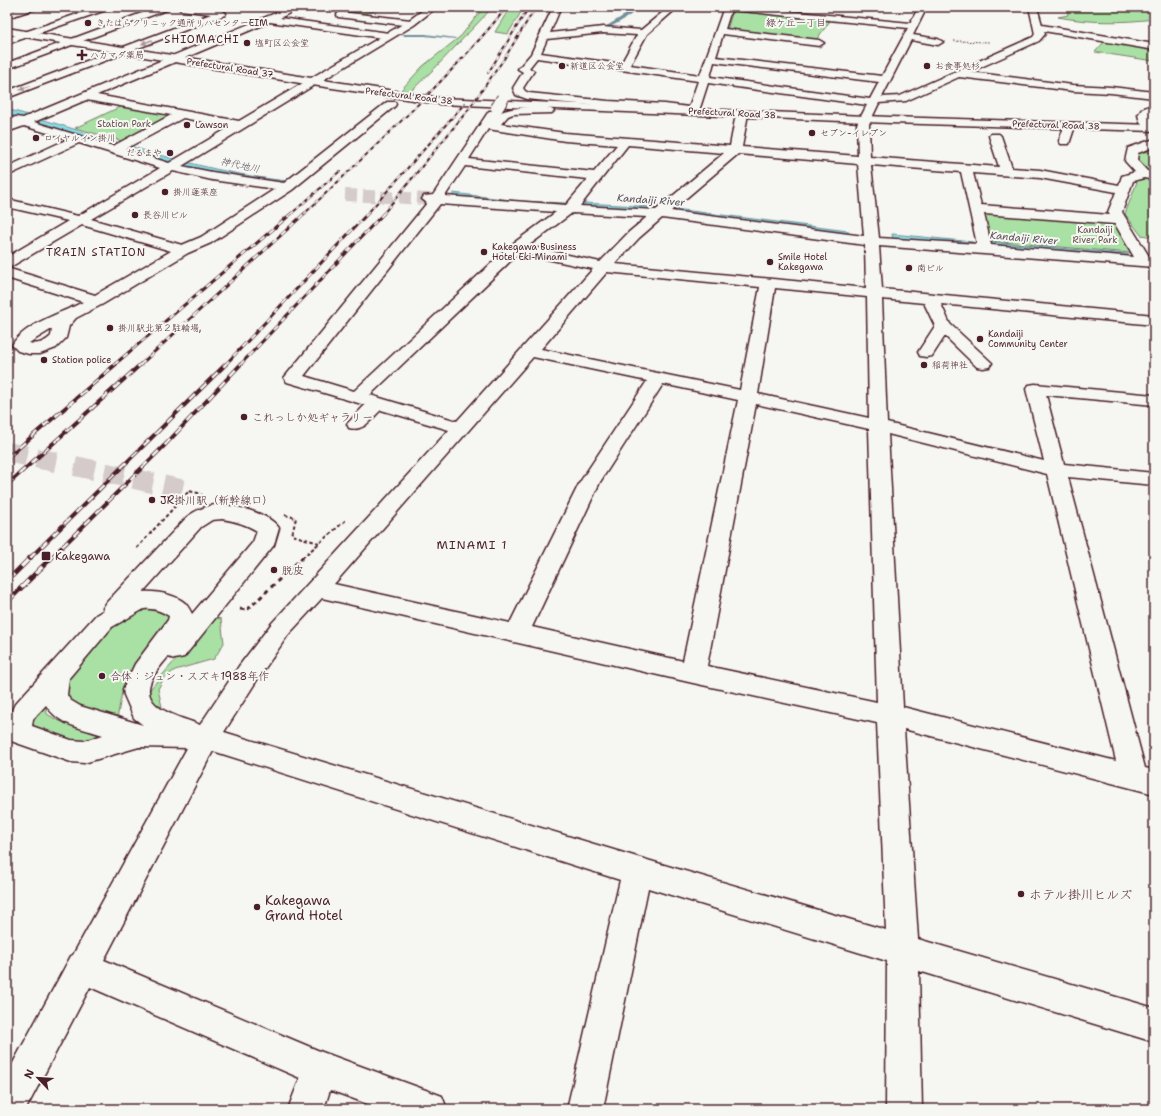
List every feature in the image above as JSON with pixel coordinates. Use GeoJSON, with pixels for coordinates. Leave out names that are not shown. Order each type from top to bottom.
{"type":"FeatureCollection","features":[{"type":"Feature","properties":{"kind":"street"},"geometry":{"type":"LineString","coordinates":[[7,15],[32,7]]}},
{"type":"Feature","properties":{"kind":"street"},"geometry":{"type":"LineString","coordinates":[[7,41],[106,7]]}},
{"type":"Feature","properties":{"kind":"street"},"geometry":{"type":"LineString","coordinates":[[7,66],[166,7]]}},
{"type":"Feature","properties":{"kind":"street"},"geometry":{"type":"LineString","coordinates":[[7,95],[226,13],[181,7]]}},
{"type":"Feature","properties":{"kind":"street"},"geometry":{"type":"LineString","coordinates":[[7,263],[171,167],[411,23],[433,7]]}},
{"type":"Feature","properties":{"kind":"street"},"geometry":{"type":"LineString","coordinates":[[461,428],[293,378],[489,125],[500,103],[523,68],[535,55],[557,7]]}},
{"type":"Feature","properties":{"kind":"street"},"geometry":{"type":"LineString","coordinates":[[624,68],[643,33],[674,7]]}},
{"type":"Feature","properties":{"kind":"street"},"geometry":{"type":"LineString","coordinates":[[693,111],[720,31],[726,7],[834,22],[913,26]]}},
{"type":"Feature","properties":{"kind":"street"},"geometry":{"type":"LineString","coordinates":[[834,22],[845,7]]}},
{"type":"Feature","properties":{"kind":"street"},"geometry":{"type":"LineString","coordinates":[[904,1109],[903,950],[890,715],[872,241],[864,160],[864,124],[922,7]]}},
{"type":"Feature","properties":{"kind":"street"},"geometry":{"type":"LineString","coordinates":[[535,55],[875,102],[902,99],[1018,47],[1039,36],[1039,27],[1033,7]]}},
{"type":"Feature","properties":{"kind":"street"},"geometry":{"type":"LineString","coordinates":[[7,118],[40,115],[293,9]]}},
{"type":"Feature","properties":{"kind":"street"},"geometry":{"type":"LineString","coordinates":[[336,14],[411,23]]}},
{"type":"Feature","properties":{"kind":"street"},"geometry":{"type":"LineString","coordinates":[[252,17],[389,36]]}},
{"type":"Feature","properties":{"kind":"street"},"geometry":{"type":"LineString","coordinates":[[1039,27],[1154,47]]}},
{"type":"Feature","properties":{"kind":"street"},"geometry":{"type":"LineString","coordinates":[[542,37],[603,30],[643,33]]}},
{"type":"Feature","properties":{"kind":"street","name":"Prefectural Road 37"},"geometry":{"type":"LineString","coordinates":[[7,31],[312,82]]}},
{"type":"Feature","properties":{"kind":"street"},"geometry":{"type":"LineString","coordinates":[[720,31],[821,40],[798,70]]}},
{"type":"Feature","properties":{"kind":"street"},"geometry":{"type":"LineString","coordinates":[[907,37],[938,42]]}},
{"type":"Feature","properties":{"kind":"street"},"geometry":{"type":"LineString","coordinates":[[710,59],[886,80]]}},
{"type":"Feature","properties":{"kind":"street"},"geometry":{"type":"LineString","coordinates":[[523,68],[529,71],[518,88],[520,93],[527,96],[608,104],[665,107],[693,111]]}},
{"type":"Feature","properties":{"kind":"street"},"geometry":{"type":"LineString","coordinates":[[958,74],[1073,88],[1111,90],[1154,95]]}},
{"type":"Feature","properties":{"kind":"street","name":"Prefectural Road 38"},"geometry":{"type":"LineString","coordinates":[[312,82],[401,96],[440,100],[866,119],[1152,128]]}},
{"type":"Feature","properties":{"kind":"street"},"geometry":{"type":"LineString","coordinates":[[84,96],[240,125]]}},
{"type":"Feature","properties":{"kind":"street"},"geometry":{"type":"LineString","coordinates":[[70,315],[97,301],[183,250],[206,240],[287,187],[391,104]]}},
{"type":"Feature","properties":{"kind":"street"},"geometry":{"type":"LineString","coordinates":[[1152,128],[1146,122],[1144,115],[1146,111],[1154,107]]}},
{"type":"Feature","properties":{"kind":"street"},"geometry":{"type":"LineString","coordinates":[[489,125],[504,114],[519,110],[664,114],[693,111]]}},
{"type":"Feature","properties":{"kind":"street"},"geometry":{"type":"LineString","coordinates":[[115,149],[182,114]]}},
{"type":"Feature","properties":{"kind":"street"},"geometry":{"type":"LineString","coordinates":[[7,1109],[206,738],[248,673],[280,629],[414,482],[603,267],[634,235],[735,150],[742,114]]}},
{"type":"Feature","properties":{"kind":"street"},"geometry":{"type":"LineString","coordinates":[[7,129],[24,117]]}},
{"type":"Feature","properties":{"kind":"street"},"geometry":{"type":"LineString","coordinates":[[24,117],[78,139],[171,167],[212,176],[287,187]]}},
{"type":"Feature","properties":{"kind":"street"},"geometry":{"type":"LineString","coordinates":[[489,125],[565,137],[625,142],[864,160],[951,161],[966,168],[1040,174],[1124,190]]}},
{"type":"Feature","properties":{"kind":"street"},"geometry":{"type":"LineString","coordinates":[[1065,141],[1069,126]]}},
{"type":"Feature","properties":{"kind":"street"},"geometry":{"type":"LineString","coordinates":[[995,136],[1007,171]]}},
{"type":"Feature","properties":{"kind":"street"},"geometry":{"type":"LineString","coordinates":[[7,172],[78,139]]}},
{"type":"Feature","properties":{"kind":"street"},"geometry":{"type":"LineString","coordinates":[[358,397],[516,248],[573,206],[625,142]]}},
{"type":"Feature","properties":{"kind":"street"},"geometry":{"type":"LineString","coordinates":[[1148,175],[1131,161],[1132,151],[1154,143]]}},
{"type":"Feature","properties":{"kind":"street"},"geometry":{"type":"LineString","coordinates":[[460,162],[597,176]]}},
{"type":"Feature","properties":{"kind":"street"},"geometry":{"type":"LineString","coordinates":[[966,168],[984,246]]}},
{"type":"Feature","properties":{"kind":"street"},"geometry":{"type":"LineString","coordinates":[[1146,257],[1115,212],[1127,179],[1148,175]]}},
{"type":"Feature","properties":{"kind":"street"},"geometry":{"type":"LineString","coordinates":[[433,199],[486,205],[573,206],[664,211],[872,241],[984,246],[1146,257]]}},
{"type":"Feature","properties":{"kind":"street"},"geometry":{"type":"LineString","coordinates":[[7,203],[79,220],[183,250]]}},
{"type":"Feature","properties":{"kind":"street"},"geometry":{"type":"LineString","coordinates":[[975,209],[1120,220]]}},
{"type":"Feature","properties":{"kind":"street"},"geometry":{"type":"LineString","coordinates":[[516,248],[603,267],[931,300],[1154,320]]}},
{"type":"Feature","properties":{"kind":"street"},"geometry":{"type":"LineString","coordinates":[[7,273],[97,301]]}},
{"type":"Feature","properties":{"kind":"street"},"geometry":{"type":"LineString","coordinates":[[693,673],[748,397],[768,284]]}},
{"type":"Feature","properties":{"kind":"street"},"geometry":{"type":"LineString","coordinates":[[931,300],[943,326],[983,363]]}},
{"type":"Feature","properties":{"kind":"street"},"geometry":{"type":"LineString","coordinates":[[926,352],[943,326]]}},
{"type":"Feature","properties":{"kind":"street"},"geometry":{"type":"LineString","coordinates":[[528,351],[878,426],[1055,470],[1154,479]]}},
{"type":"Feature","properties":{"kind":"street"},"geometry":{"type":"LineString","coordinates":[[517,634],[590,482],[658,378]]}},
{"type":"Feature","properties":{"kind":"street"},"geometry":{"type":"LineString","coordinates":[[1144,779],[1055,470],[1035,389],[1154,400]]}},
{"type":"Feature","properties":{"kind":"street"},"geometry":{"type":"LineString","coordinates":[[356,424],[378,403]]}},
{"type":"Feature","properties":{"kind":"street"},"geometry":{"type":"LineString","coordinates":[[137,695],[263,545],[268,534],[268,528],[254,519],[220,511],[207,514],[194,522],[104,621],[24,712],[18,722],[20,733],[71,751],[84,752],[139,736]]}},
{"type":"Feature","properties":{"kind":"street"},"geometry":{"type":"LineString","coordinates":[[316,588],[693,673],[890,715],[1144,779]]}},
{"type":"Feature","properties":{"kind":"street"},"geometry":{"type":"LineString","coordinates":[[104,621],[140,601],[162,601],[178,610],[181,616],[179,623],[144,671],[136,689],[143,710],[153,718],[206,738],[257,752],[637,870],[1154,1025]]}},
{"type":"Feature","properties":{"kind":"street"},"geometry":{"type":"LineString","coordinates":[[57,675],[54,696],[61,707],[72,714],[139,736],[206,738]]}},
{"type":"Feature","properties":{"kind":"street"},"geometry":{"type":"LineString","coordinates":[[585,1109],[637,870]]}},
{"type":"Feature","properties":{"kind":"street"},"geometry":{"type":"LineString","coordinates":[[82,967],[320,1069],[428,1109]]}},
{"type":"Feature","properties":{"kind":"street"},"geometry":{"type":"LineString","coordinates":[[306,1109],[320,1069]]}},
{"type":"Feature","properties":{"kind":"path"},"geometry":{"type":"LineString","coordinates":[[938,42],[982,41],[1018,47]]}},
{"type":"Feature","properties":{"kind":"green space"},"geometry":{"type":"Polygon","coordinates":[[[334,7],[385,7],[364,14],[343,14],[328,10],[334,7]]]}},
{"type":"Feature","properties":{"kind":"green space"},"geometry":{"type":"Polygon","coordinates":[[[484,7],[493,7],[410,92],[401,90],[423,66],[461,36],[484,7]]]}},
{"type":"Feature","properties":{"kind":"green space"},"geometry":{"type":"Polygon","coordinates":[[[510,7],[524,7],[508,34],[495,32],[510,7]]]}},
{"type":"Feature","properties":{"kind":"green space"},"geometry":{"type":"Polygon","coordinates":[[[1073,7],[1154,7],[1154,19],[1106,22],[1058,17],[1068,15],[1067,9],[1073,7]]]}},
{"type":"Feature","properties":{"kind":"green space"},"geometry":{"type":"Polygon","coordinates":[[[733,10],[830,21],[816,40],[727,30],[733,10]]]}},
{"type":"Feature","properties":{"kind":"green space"},"geometry":{"type":"Polygon","coordinates":[[[1105,41],[1154,49],[1154,61],[1095,52],[1105,41]]]}},
{"type":"Feature","properties":{"kind":"green space","name":"Station Park"},"geometry":{"type":"Polygon","coordinates":[[[122,106],[171,115],[173,117],[126,142],[75,128],[122,106]]]}},
{"type":"Feature","properties":{"kind":"green space"},"geometry":{"type":"Polygon","coordinates":[[[1132,151],[1154,152],[1154,175],[1143,174],[1132,151]]]}},
{"type":"Feature","properties":{"kind":"green space"},"geometry":{"type":"Polygon","coordinates":[[[1138,179],[1154,179],[1154,237],[1141,235],[1125,214],[1138,179]]]}},
{"type":"Feature","properties":{"kind":"green space","name":"Kandaiji River Park"},"geometry":{"type":"Polygon","coordinates":[[[983,214],[1108,221],[1116,224],[1131,253],[990,241],[983,214]]]}},
{"type":"Feature","properties":{"kind":"green space"},"geometry":{"type":"Polygon","coordinates":[[[141,602],[176,616],[133,671],[123,687],[117,719],[93,714],[66,698],[63,688],[89,653],[119,621],[141,602]]]}},
{"type":"Feature","properties":{"kind":"green space"},"geometry":{"type":"Polygon","coordinates":[[[213,617],[221,619],[224,643],[214,659],[175,670],[164,678],[158,689],[162,707],[155,705],[147,696],[151,688],[213,617]]]}},
{"type":"Feature","properties":{"kind":"green space"},"geometry":{"type":"Polygon","coordinates":[[[45,702],[47,714],[57,720],[99,735],[99,741],[86,747],[30,727],[31,718],[45,702]]]}},
{"type":"Feature","properties":{"kind":"water"},"geometry":{"type":"Polygon","coordinates":[[[7,109],[181,161],[251,176],[287,181],[283,184],[248,179],[178,164],[7,114],[7,109]]]}},
{"type":"Feature","properties":{"kind":"water"},"geometry":{"type":"Polygon","coordinates":[[[453,193],[519,201],[566,203],[561,207],[453,197],[453,193]]]}},
{"type":"Feature","properties":{"kind":"water"},"geometry":{"type":"Polygon","coordinates":[[[584,203],[656,207],[649,211],[585,208],[584,203]]]}},
{"type":"Feature","properties":{"kind":"water"},"geometry":{"type":"Polygon","coordinates":[[[675,209],[848,231],[848,235],[675,213],[675,209]]]}},
{"type":"Feature","properties":{"kind":"water"},"geometry":{"type":"Polygon","coordinates":[[[892,234],[973,242],[973,245],[893,240],[892,234]]]}},
{"type":"Feature","properties":{"kind":"water"},"geometry":{"type":"Polygon","coordinates":[[[990,242],[1128,254],[1128,259],[996,247],[990,242]]]}},
{"type":"Feature","properties":{"kind":"waterway"},"geometry":{"type":"LineString","coordinates":[[597,29],[606,28],[640,7]]}},
{"type":"Feature","properties":{"kind":"waterway"},"geometry":{"type":"LineString","coordinates":[[404,35],[425,35],[455,38]]}},
{"type":"Feature","properties":{"kind":"waterway","name":"Kandaiji River"},"geometry":{"type":"LineString","coordinates":[[965,243],[1002,246]]}},
{"type":"Feature","properties":{"kind":"tunnel"},"geometry":{"type":"LineString","coordinates":[[345,195],[429,199]]}},
{"type":"Feature","properties":{"kind":"tunnel"},"geometry":{"type":"LineString","coordinates":[[7,452],[60,463]]}},
{"type":"Feature","properties":{"kind":"tunnel"},"geometry":{"type":"LineString","coordinates":[[75,466],[189,491]]}},
{"type":"Feature","properties":{"kind":"railway"},"geometry":{"type":"LineString","coordinates":[[304,214],[434,88],[484,35],[507,7]]}},
{"type":"Feature","properties":{"kind":"railway"},"geometry":{"type":"LineString","coordinates":[[488,73],[529,7]]}},
{"type":"Feature","properties":{"kind":"railway"},"geometry":{"type":"LineString","coordinates":[[383,214],[468,110],[504,59],[536,7]]}},
{"type":"Feature","properties":{"kind":"railway"},"geometry":{"type":"LineString","coordinates":[[367,214],[465,103]]}},
{"type":"Feature","properties":{"kind":"railway"},"geometry":{"type":"LineString","coordinates":[[291,214],[340,171]]}},
{"type":"Feature","properties":{"kind":"railway"},"geometry":{"type":"LineString","coordinates":[[114,365],[292,213]]}},
{"type":"Feature","properties":{"kind":"railway"},"geometry":{"type":"LineString","coordinates":[[140,365],[305,213]]}},
{"type":"Feature","properties":{"kind":"railway"},"geometry":{"type":"LineString","coordinates":[[225,365],[368,213]]}},
{"type":"Feature","properties":{"kind":"railway"},"geometry":{"type":"LineString","coordinates":[[240,365],[384,213]]}},
{"type":"Feature","properties":{"kind":"railway"},"geometry":{"type":"LineString","coordinates":[[7,458],[116,364]]}},
{"type":"Feature","properties":{"kind":"railway"},"geometry":{"type":"LineString","coordinates":[[7,485],[141,364]]}},
{"type":"Feature","properties":{"kind":"railway"},"geometry":{"type":"LineString","coordinates":[[51,558],[166,444],[241,364]]}},
{"type":"Feature","properties":{"kind":"railway"},"geometry":{"type":"LineString","coordinates":[[30,558],[225,365]]}},
{"type":"Feature","properties":{"kind":"railway"},"geometry":{"type":"LineString","coordinates":[[7,581],[30,558]]}},
{"type":"Feature","properties":{"kind":"railway"},"geometry":{"type":"LineString","coordinates":[[7,602],[51,558]]}},
{"type":"Feature","properties":{"kind":"place","name":"きたはらクリニック通所リハセンターEIM"},"geometry":{"type":"Point","coordinates":[88,23]}},
{"type":"Feature","properties":{"kind":"place","name":"塩町区公会堂"},"geometry":{"type":"Point","coordinates":[247,43]}},
{"type":"Feature","properties":{"kind":"place","name":"ハカマダ薬局"},"geometry":{"type":"Point","coordinates":[82,55]}},
{"type":"Feature","properties":{"kind":"place","name":"新道区公会堂"},"geometry":{"type":"Point","coordinates":[562,66]}},
{"type":"Feature","properties":{"kind":"place","name":"お食事処杉"},"geometry":{"type":"Point","coordinates":[927,66]}},
{"type":"Feature","properties":{"kind":"place","name":"Lawson"},"geometry":{"type":"Point","coordinates":[187,125]}},
{"type":"Feature","properties":{"kind":"place","name":"セブン-イレブン"},"geometry":{"type":"Point","coordinates":[812,133]}},
{"type":"Feature","properties":{"kind":"place","name":"ロイヤルイン掛川"},"geometry":{"type":"Point","coordinates":[36,138]}},
{"type":"Feature","properties":{"kind":"place","name":"だるまや"},"geometry":{"type":"Point","coordinates":[170,153]}},
{"type":"Feature","properties":{"kind":"place","name":"掛川蓬莱座"},"geometry":{"type":"Point","coordinates":[165,192]}},
{"type":"Feature","properties":{"kind":"place","name":"長谷川ビル"},"geometry":{"type":"Point","coordinates":[135,215]}},
{"type":"Feature","properties":{"kind":"place","name":"Kakegawa Business Hotel Eki-Minami"},"geometry":{"type":"Point","coordinates":[484,252]}},
{"type":"Feature","properties":{"kind":"place","name":"Smile Hotel Kakegawa"},"geometry":{"type":"Point","coordinates":[770,262]}},
{"type":"Feature","properties":{"kind":"place","name":"南ビル"},"geometry":{"type":"Point","coordinates":[909,268]}},
{"type":"Feature","properties":{"kind":"place","name":"掛川駅北第２駐輪場,"},"geometry":{"type":"Point","coordinates":[110,328]}},
{"type":"Feature","properties":{"kind":"place","name":"Kandaiji Community Center"},"geometry":{"type":"Point","coordinates":[980,339]}},
{"type":"Feature","properties":{"kind":"place","name":"Station police"},"geometry":{"type":"Point","coordinates":[44,360]}},
{"type":"Feature","properties":{"kind":"place","name":"稲荷神社"},"geometry":{"type":"Point","coordinates":[924,365]}},
{"type":"Feature","properties":{"kind":"place","name":"これっしか処ギャラリー"},"geometry":{"type":"Point","coordinates":[244,417]}},
{"type":"Feature","properties":{"kind":"place","name":"JR掛川駅（新幹線口）"},"geometry":{"type":"Point","coordinates":[152,500]}},
{"type":"Feature","properties":{"kind":"place","name":"Kakegawa"},"geometry":{"type":"Point","coordinates":[46,556]}},
{"type":"Feature","properties":{"kind":"place","name":"脱皮"},"geometry":{"type":"Point","coordinates":[274,570]}},
{"type":"Feature","properties":{"kind":"place","name":"合体：ジュン・スズキ1988年作"},"geometry":{"type":"Point","coordinates":[102,676]}},
{"type":"Feature","properties":{"kind":"place","name":"ホテル掛川ヒルズ"},"geometry":{"type":"Point","coordinates":[1021,894]}},
{"type":"Feature","properties":{"kind":"place","name":"Kakegawa Grand Hotel"},"geometry":{"type":"Point","coordinates":[257,907]}},
{"type":"Feature","properties":{"kind":"district","name":"緑ケ丘一丁目"},"geometry":{"type":"Point","coordinates":[796,22]}},
{"type":"Feature","properties":{"kind":"district","name":"SHIOMACHI"},"geometry":{"type":"Point","coordinates":[202,39]}},
{"type":"Feature","properties":{"kind":"district","name":"TRAIN STATION"},"geometry":{"type":"Point","coordinates":[96,252]}},
{"type":"Feature","properties":{"kind":"district","name":"MINAMI 1"},"geometry":{"type":"Point","coordinates":[472,545]}},
{"type":"Feature","properties":{"kind":"water label","name":"神代地川"},"geometry":{"type":"Point","coordinates":[240,165]}}]}
